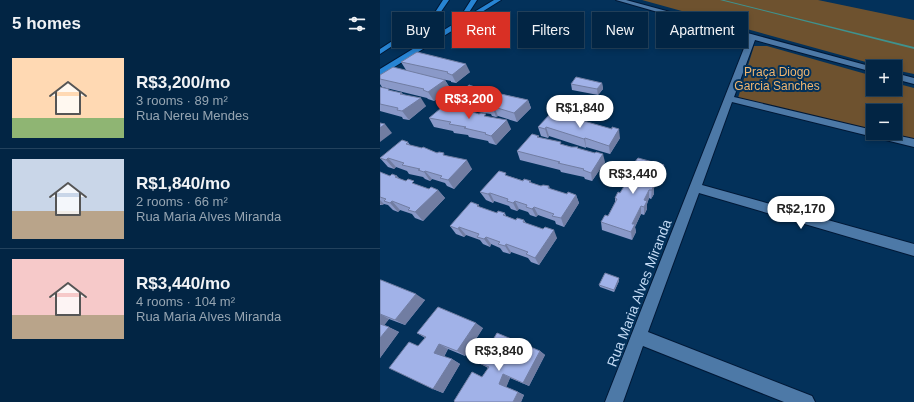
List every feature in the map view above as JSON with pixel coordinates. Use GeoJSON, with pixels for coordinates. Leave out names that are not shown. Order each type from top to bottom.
{"type":"FeatureCollection","features":[{"type":"Feature","properties":{"kind":"main road"},"geometry":{"type":"LineString","coordinates":[[380,52],[436,15],[446,0]]}},
{"type":"Feature","properties":{"kind":"main road"},"geometry":{"type":"LineString","coordinates":[[466,12],[474,0]]}},
{"type":"Feature","properties":{"kind":"main road"},"geometry":{"type":"LineString","coordinates":[[478,12],[498,0]]}},
{"type":"Feature","properties":{"kind":"main road"},"geometry":{"type":"LineString","coordinates":[[380,73],[452,28]]}},
{"type":"Feature","properties":{"kind":"street"},"geometry":{"type":"LineString","coordinates":[[619,0],[752,38],[866,68]]}},
{"type":"Feature","properties":{"kind":"street","name":"Rua Maria Alves Miranda"},"geometry":{"type":"LineString","coordinates":[[614,402],[752,38]]}},
{"type":"Feature","properties":{"kind":"street"},"geometry":{"type":"LineString","coordinates":[[902,78],[914,81]]}},
{"type":"Feature","properties":{"kind":"street"},"geometry":{"type":"LineString","coordinates":[[729,99],[914,143]]}},
{"type":"Feature","properties":{"kind":"street"},"geometry":{"type":"LineString","coordinates":[[695,187],[914,250]]}},
{"type":"Feature","properties":{"kind":"street"},"geometry":{"type":"LineString","coordinates":[[639,336],[806,402]]}},
{"type":"Feature","properties":{"kind":"green space"},"geometry":{"type":"Polygon","coordinates":[[[642,0],[818,0],[914,20],[914,74],[902,71],[902,60],[866,60],[866,62],[748,29],[748,12],[685,12],[642,0]]]}},
{"type":"Feature","properties":{"kind":"green space","name":"Praça Diogo Garcia Sanches"},"geometry":{"type":"Polygon","coordinates":[[[754,46],[767,46],[866,74],[866,96],[902,96],[902,85],[914,88],[914,143],[902,140],[902,104],[866,104],[866,131],[738,98],[754,46]]]}},
{"type":"Feature","properties":{"kind":"building"},"geometry":{"type":"Polygon","coordinates":[[[417,52],[466,64],[452,75],[447,73],[448,72],[401,62],[417,52]]]}},
{"type":"Feature","properties":{"kind":"building"},"geometry":{"type":"Polygon","coordinates":[[[393,67],[445,80],[428,92],[423,90],[424,89],[380,79],[380,75],[393,67]]]}},
{"type":"Feature","properties":{"kind":"building"},"geometry":{"type":"Polygon","coordinates":[[[576,77],[602,83],[597,89],[571,84],[576,77]]]}},
{"type":"Feature","properties":{"kind":"building"},"geometry":{"type":"Polygon","coordinates":[[[469,85],[487,91],[528,100],[514,113],[494,107],[488,107],[489,105],[454,98],[469,85]]]}},
{"type":"Feature","properties":{"kind":"building"},"geometry":{"type":"Polygon","coordinates":[[[380,87],[402,93],[400,94],[421,98],[402,111],[397,110],[398,108],[380,104],[380,87]]]}},
{"type":"Feature","properties":{"kind":"building"},"geometry":{"type":"Polygon","coordinates":[[[446,104],[479,114],[486,114],[484,116],[507,120],[491,136],[485,134],[486,133],[464,128],[466,127],[449,124],[451,122],[429,118],[446,104]]]}},
{"type":"Feature","properties":{"kind":"building"},"geometry":{"type":"Polygon","coordinates":[[[552,112],[612,129],[612,127],[619,129],[609,146],[546,127],[545,129],[538,127],[552,112]]]}},
{"type":"Feature","properties":{"kind":"building"},"geometry":{"type":"Polygon","coordinates":[[[380,123],[385,124],[380,128],[380,123]]]}},
{"type":"Feature","properties":{"kind":"building"},"geometry":{"type":"Polygon","coordinates":[[[532,134],[539,136],[537,137],[561,142],[560,144],[603,154],[591,173],[583,170],[584,169],[517,151],[532,134]]]}},
{"type":"Feature","properties":{"kind":"building"},"geometry":{"type":"Polygon","coordinates":[[[402,140],[408,142],[406,144],[423,147],[437,153],[444,153],[443,155],[467,160],[448,180],[440,178],[442,176],[402,165],[404,163],[388,158],[386,160],[380,158],[402,140]]]}},
{"type":"Feature","properties":{"kind":"building"},"geometry":{"type":"Polygon","coordinates":[[[638,158],[664,165],[661,170],[659,170],[652,185],[654,185],[652,190],[649,190],[644,200],[647,201],[644,207],[641,206],[632,224],[635,224],[631,232],[601,222],[605,215],[608,216],[617,199],[615,198],[618,192],[620,193],[626,183],[624,182],[626,177],[629,178],[637,164],[634,163],[638,158]]]}},
{"type":"Feature","properties":{"kind":"building"},"geometry":{"type":"Polygon","coordinates":[[[499,171],[506,173],[505,175],[523,181],[524,179],[541,186],[549,186],[548,188],[567,194],[568,192],[576,195],[561,218],[552,216],[554,214],[534,207],[532,209],[526,207],[527,205],[515,201],[513,203],[507,201],[508,199],[490,193],[480,192],[499,171]]]}},
{"type":"Feature","properties":{"kind":"building"},"geometry":{"type":"Polygon","coordinates":[[[380,172],[390,176],[392,174],[397,176],[395,177],[406,181],[408,179],[414,181],[412,183],[429,189],[431,187],[438,190],[415,212],[408,210],[410,208],[392,201],[390,203],[384,201],[386,199],[380,197],[380,172]]]}},
{"type":"Feature","properties":{"kind":"building"},"geometry":{"type":"Polygon","coordinates":[[[471,202],[479,205],[477,206],[497,213],[498,211],[505,213],[503,215],[516,220],[517,218],[524,220],[523,222],[543,229],[545,227],[554,230],[535,258],[526,254],[528,252],[506,244],[505,246],[498,244],[500,242],[486,237],[484,239],[477,237],[479,234],[459,227],[458,229],[450,226],[471,202]]]}},
{"type":"Feature","properties":{"kind":"building"},"geometry":{"type":"Polygon","coordinates":[[[605,273],[619,278],[614,290],[599,285],[605,273]]]}},
{"type":"Feature","properties":{"kind":"building"},"geometry":{"type":"Polygon","coordinates":[[[380,280],[416,294],[395,320],[380,314],[380,280]]]}},
{"type":"Feature","properties":{"kind":"building"},"geometry":{"type":"Polygon","coordinates":[[[438,307],[476,323],[457,351],[439,344],[434,353],[452,359],[433,389],[389,368],[409,342],[418,346],[426,337],[417,333],[438,307]]]}},
{"type":"Feature","properties":{"kind":"building"},"geometry":{"type":"Polygon","coordinates":[[[380,324],[389,327],[380,338],[380,324]]]}},
{"type":"Feature","properties":{"kind":"building"},"geometry":{"type":"Polygon","coordinates":[[[497,333],[540,351],[523,383],[503,374],[499,384],[518,392],[513,402],[455,402],[454,401],[472,372],[482,377],[489,367],[479,363],[497,333]]]}},
{"type":"Feature","properties":{"kind":"waterway"},"geometry":{"type":"LineString","coordinates":[[721,0],[914,48]]}}]}
